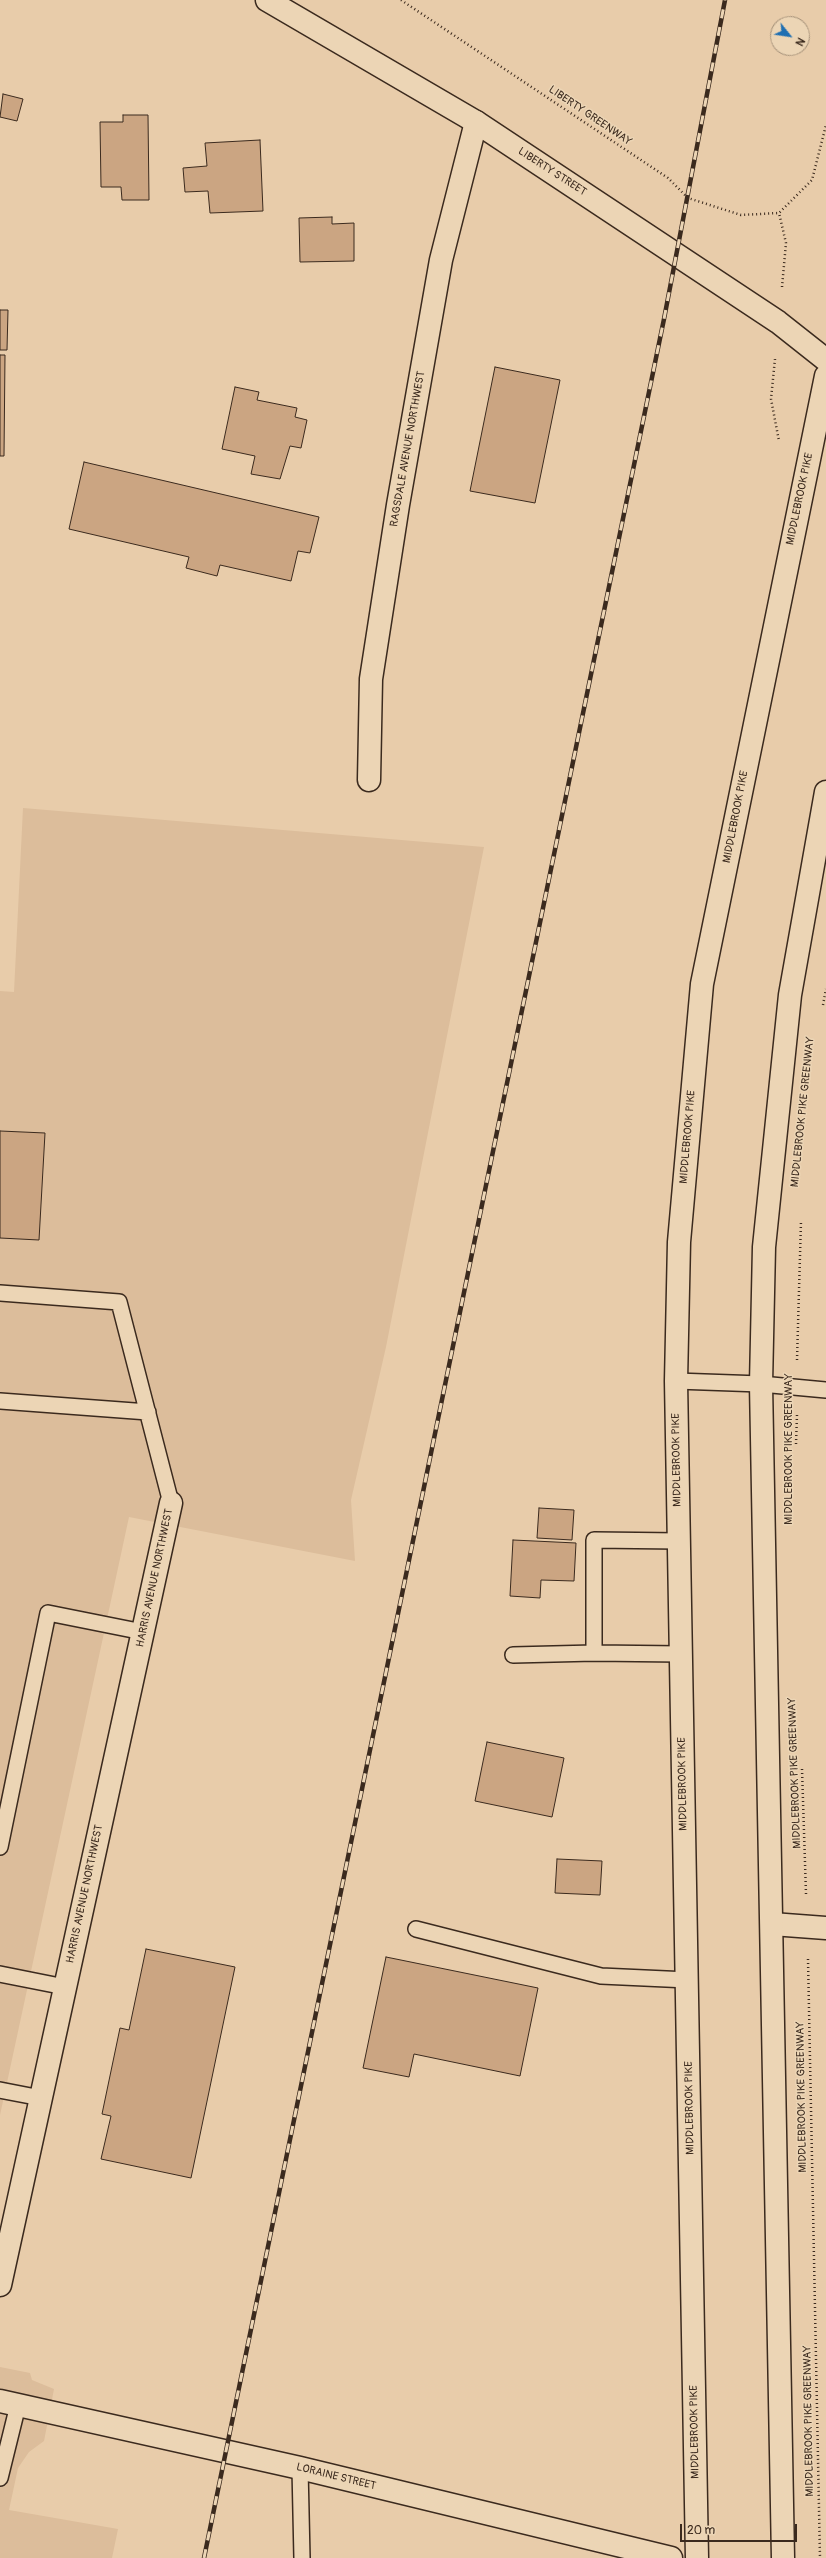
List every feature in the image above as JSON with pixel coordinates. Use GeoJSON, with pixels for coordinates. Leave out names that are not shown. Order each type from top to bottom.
{"type":"FeatureCollection","features":[{"type":"Feature","properties":{"kind":"main road","name":"LIBERTY STREET"},"geometry":{"type":"LineString","coordinates":[[267,0],[476,122],[778,322],[826,360]]}},
{"type":"Feature","properties":{"kind":"main road","name":"RAGSDALE AVENUE NORTHWEST"},"geometry":{"type":"LineString","coordinates":[[369,780],[371,679],[398,505],[441,260],[476,122]]}},
{"type":"Feature","properties":{"kind":"main road","name":"MIDDLEBROOK PIKE"},"geometry":{"type":"LineString","coordinates":[[697,2558],[688,1980],[676,1381],[679,1242],[702,984],[826,376]]}},
{"type":"Feature","properties":{"kind":"main road"},"geometry":{"type":"LineString","coordinates":[[783,2558],[761,1384],[764,1247],[789,1003],[826,792]]}},
{"type":"Feature","properties":{"kind":"main road","name":"HARRIS AVENUE NORTHWEST"},"geometry":{"type":"LineString","coordinates":[[0,2285],[171,1503]]}},
{"type":"Feature","properties":{"kind":"main road"},"geometry":{"type":"LineString","coordinates":[[772,1924],[816,1927]]}},
{"type":"Feature","properties":{"kind":"main road","name":"LORAINE STREET"},"geometry":{"type":"LineString","coordinates":[[9,2403],[300,2468],[671,2558]]}},
{"type":"Feature","properties":{"kind":"lane"},"geometry":{"type":"LineString","coordinates":[[0,1293],[119,1302],[171,1503]]}},
{"type":"Feature","properties":{"kind":"lane"},"geometry":{"type":"LineString","coordinates":[[676,1381],[761,1384],[826,1390]]}},
{"type":"Feature","properties":{"kind":"lane"},"geometry":{"type":"LineString","coordinates":[[0,1401],[148,1412]]}},
{"type":"Feature","properties":{"kind":"lane"},"geometry":{"type":"LineString","coordinates":[[594,1653],[594,1540],[679,1541]]}},
{"type":"Feature","properties":{"kind":"lane"},"geometry":{"type":"LineString","coordinates":[[0,1847],[48,1613],[143,1632]]}},
{"type":"Feature","properties":{"kind":"lane"},"geometry":{"type":"LineString","coordinates":[[514,1655],[594,1653],[681,1654]]}},
{"type":"Feature","properties":{"kind":"lane"},"geometry":{"type":"LineString","coordinates":[[416,1929],[601,1976],[688,1980]]}},
{"type":"Feature","properties":{"kind":"lane"},"geometry":{"type":"LineString","coordinates":[[0,1974],[65,1987]]}},
{"type":"Feature","properties":{"kind":"lane"},"geometry":{"type":"LineString","coordinates":[[0,2090],[41,2098]]}},
{"type":"Feature","properties":{"kind":"lane"},"geometry":{"type":"LineString","coordinates":[[0,2478],[9,2403]]}},
{"type":"Feature","properties":{"kind":"lane"},"geometry":{"type":"LineString","coordinates":[[300,2468],[302,2558]]}},
{"type":"Feature","properties":{"kind":"path","name":"LIBERTY GREENWAY"},"geometry":{"type":"LineString","coordinates":[[401,0],[668,178],[688,198],[741,215],[779,214]]}},
{"type":"Feature","properties":{"kind":"path"},"geometry":{"type":"LineString","coordinates":[[823,1008],[826,989]]}},
{"type":"Feature","properties":{"kind":"path","name":"MIDDLEBROOK PIKE GREENWAY"},"geometry":{"type":"LineString","coordinates":[[796,1450],[801,1212]]}},
{"type":"Feature","properties":{"kind":"path","name":"MIDDLEBROOK PIKE GREENWAY"},"geometry":{"type":"LineString","coordinates":[[802,1767],[816,1927],[820,2558]]}},
{"type":"Feature","properties":{"kind":"shaded area"},"geometry":{"type":"Polygon","coordinates":[[[23,808],[484,847],[386,1347],[351,1500],[355,1561],[129,1517],[0,2115],[0,991],[14,992],[23,808]]]}},
{"type":"Feature","properties":{"kind":"shaded area"},"geometry":{"type":"Polygon","coordinates":[[[0,2367],[30,2373],[32,2380],[54,2389],[44,2441],[29,2452],[18,2468],[9,2510],[118,2529],[112,2558],[0,2558],[0,2367]]]}},
{"type":"Feature","properties":{"kind":"building"},"geometry":{"type":"Polygon","coordinates":[[[3,94],[23,99],[17,121],[0,117],[3,94]]]}},
{"type":"Feature","properties":{"kind":"building"},"geometry":{"type":"Polygon","coordinates":[[[123,115],[148,115],[149,200],[122,200],[121,187],[101,187],[100,122],[123,122],[123,115]]]}},
{"type":"Feature","properties":{"kind":"building"},"geometry":{"type":"Polygon","coordinates":[[[260,140],[263,211],[210,213],[208,191],[185,192],[183,168],[207,166],[205,143],[260,140]]]}},
{"type":"Feature","properties":{"kind":"building"},"geometry":{"type":"Polygon","coordinates":[[[332,217],[332,224],[354,223],[354,261],[300,262],[299,218],[332,217]]]}},
{"type":"Feature","properties":{"kind":"building"},"geometry":{"type":"Polygon","coordinates":[[[0,310],[8,310],[7,350],[0,350],[0,310]]]}},
{"type":"Feature","properties":{"kind":"building"},"geometry":{"type":"Polygon","coordinates":[[[0,355],[5,355],[4,456],[0,456],[0,355]]]}},
{"type":"Feature","properties":{"kind":"building"},"geometry":{"type":"Polygon","coordinates":[[[495,367],[560,380],[535,503],[470,491],[495,367]]]}},
{"type":"Feature","properties":{"kind":"building"},"geometry":{"type":"Polygon","coordinates":[[[235,387],[259,392],[257,400],[297,408],[295,417],[307,420],[301,448],[290,446],[280,479],[251,474],[255,456],[222,449],[235,387]]]}},
{"type":"Feature","properties":{"kind":"building"},"geometry":{"type":"Polygon","coordinates":[[[84,462],[319,517],[310,553],[298,551],[291,581],[220,565],[217,576],[186,568],[189,557],[69,529],[84,462]]]}},
{"type":"Feature","properties":{"kind":"building"},"geometry":{"type":"Polygon","coordinates":[[[0,1131],[45,1133],[39,1240],[0,1238],[0,1131]]]}},
{"type":"Feature","properties":{"kind":"building"},"geometry":{"type":"Polygon","coordinates":[[[539,1508],[574,1510],[572,1540],[537,1538],[539,1508]]]}},
{"type":"Feature","properties":{"kind":"building"},"geometry":{"type":"Polygon","coordinates":[[[513,1540],[576,1543],[574,1581],[541,1580],[540,1598],[510,1596],[513,1540]]]}},
{"type":"Feature","properties":{"kind":"building"},"geometry":{"type":"Polygon","coordinates":[[[487,1742],[564,1758],[552,1817],[475,1801],[487,1742]]]}},
{"type":"Feature","properties":{"kind":"building"},"geometry":{"type":"Polygon","coordinates":[[[557,1859],[602,1861],[600,1895],[555,1893],[557,1859]]]}},
{"type":"Feature","properties":{"kind":"building"},"geometry":{"type":"Polygon","coordinates":[[[146,1949],[235,1967],[191,2178],[101,2159],[111,2116],[102,2114],[120,2028],[129,2030],[146,1949]]]}},
{"type":"Feature","properties":{"kind":"building"},"geometry":{"type":"Polygon","coordinates":[[[386,1957],[538,1988],[520,2076],[414,2054],[409,2077],[363,2068],[386,1957]]]}},
{"type":"Feature","properties":{"kind":"railway"},"geometry":{"type":"LineString","coordinates":[[204,2558],[664,319],[725,0]]}}]}
